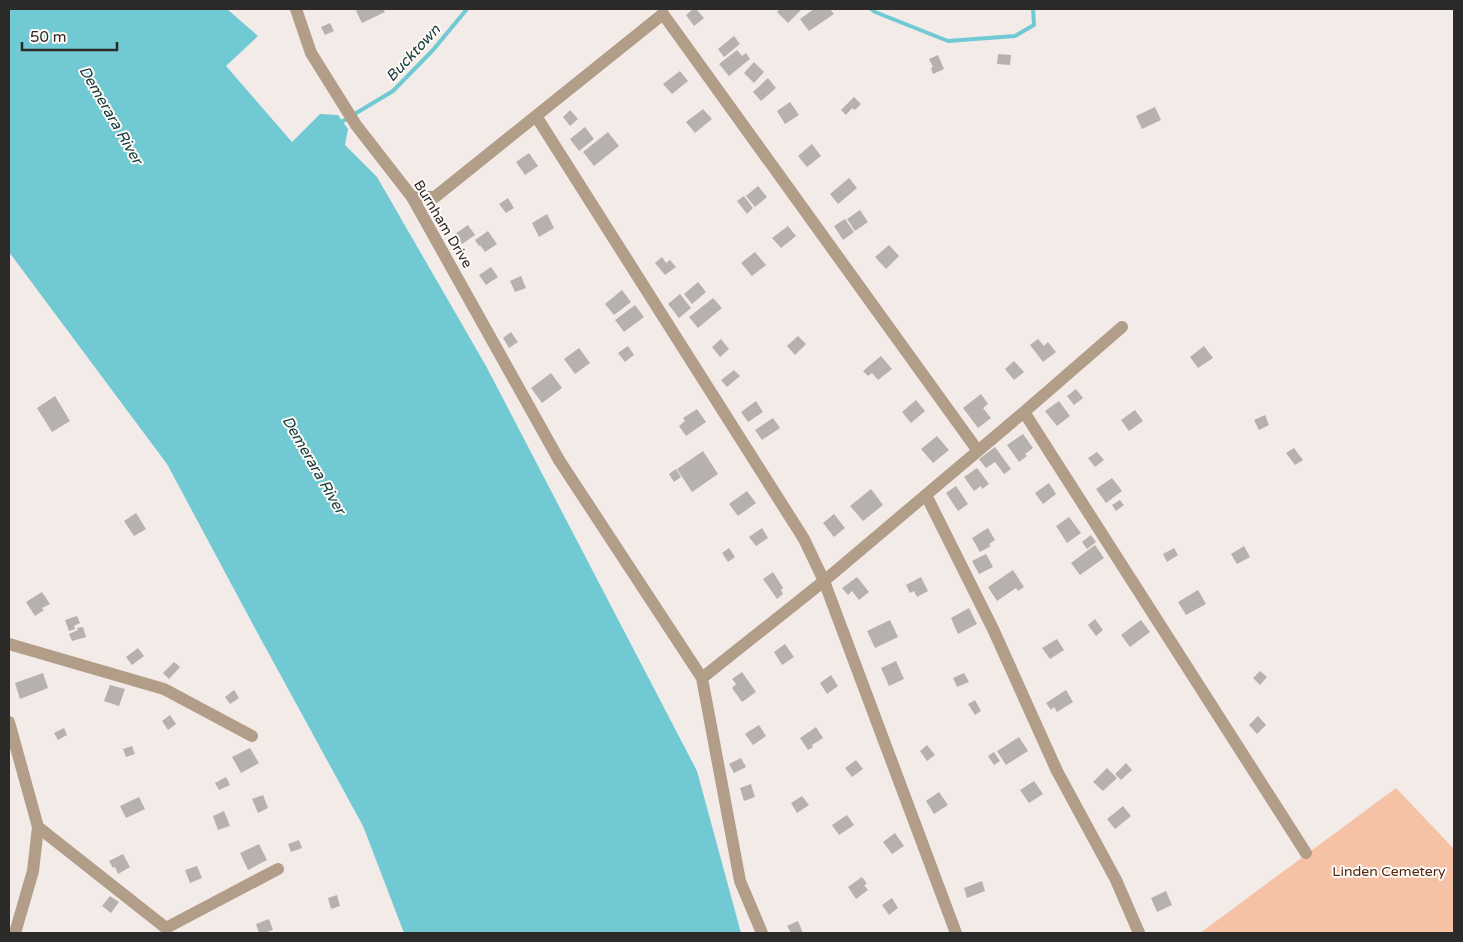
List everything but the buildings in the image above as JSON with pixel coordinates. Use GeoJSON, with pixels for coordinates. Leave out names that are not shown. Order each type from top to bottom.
{"type":"FeatureCollection","features":[{"type":"Feature","properties":{"kind":"street","name":"Burnham Drive"},"geometry":{"type":"LineString","coordinates":[[296,9],[311,53],[356,125],[412,197],[559,460],[702,678]]}},
{"type":"Feature","properties":{"kind":"street"},"geometry":{"type":"LineString","coordinates":[[412,197],[435,197],[667,12],[978,451]]}},
{"type":"Feature","properties":{"kind":"street"},"geometry":{"type":"LineString","coordinates":[[536,116],[804,539],[824,581],[956,933]]}},
{"type":"Feature","properties":{"kind":"street"},"geometry":{"type":"LineString","coordinates":[[762,933],[740,881],[702,678],[824,581],[1122,327]]}},
{"type":"Feature","properties":{"kind":"street"},"geometry":{"type":"LineString","coordinates":[[1024,412],[1306,853]]}},
{"type":"Feature","properties":{"kind":"street"},"geometry":{"type":"LineString","coordinates":[[926,495],[993,629],[1057,771],[1116,880],[1139,933]]}},
{"type":"Feature","properties":{"kind":"street"},"geometry":{"type":"LineString","coordinates":[[9,644],[164,689],[252,736]]}},
{"type":"Feature","properties":{"kind":"street"},"geometry":{"type":"LineString","coordinates":[[9,722],[38,827],[33,871],[15,933]]}},
{"type":"Feature","properties":{"kind":"street"},"geometry":{"type":"LineString","coordinates":[[38,827],[166,928],[278,869]]}},
{"type":"Feature","properties":{"kind":"green space","name":"Linden Cemetery"},"geometry":{"type":"Polygon","coordinates":[[[1396,788],[1454,849],[1454,933],[1200,933],[1396,788]]]}},
{"type":"Feature","properties":{"kind":"water","name":"Demerara River"},"geometry":{"type":"Polygon","coordinates":[[[9,9],[227,9],[258,36],[226,66],[292,142],[320,114],[338,115],[348,129],[345,145],[377,177],[486,366],[697,771],[741,933],[404,933],[363,826],[167,464],[9,252],[9,9]]]}},
{"type":"Feature","properties":{"kind":"waterway","name":"Bucktown"},"geometry":{"type":"LineString","coordinates":[[343,121],[393,91],[433,50],[467,9]]}},
{"type":"Feature","properties":{"kind":"waterway","name":"Bucktown"},"geometry":{"type":"LineString","coordinates":[[871,9],[948,41],[1015,36],[1034,25],[1033,9]]}}]}
